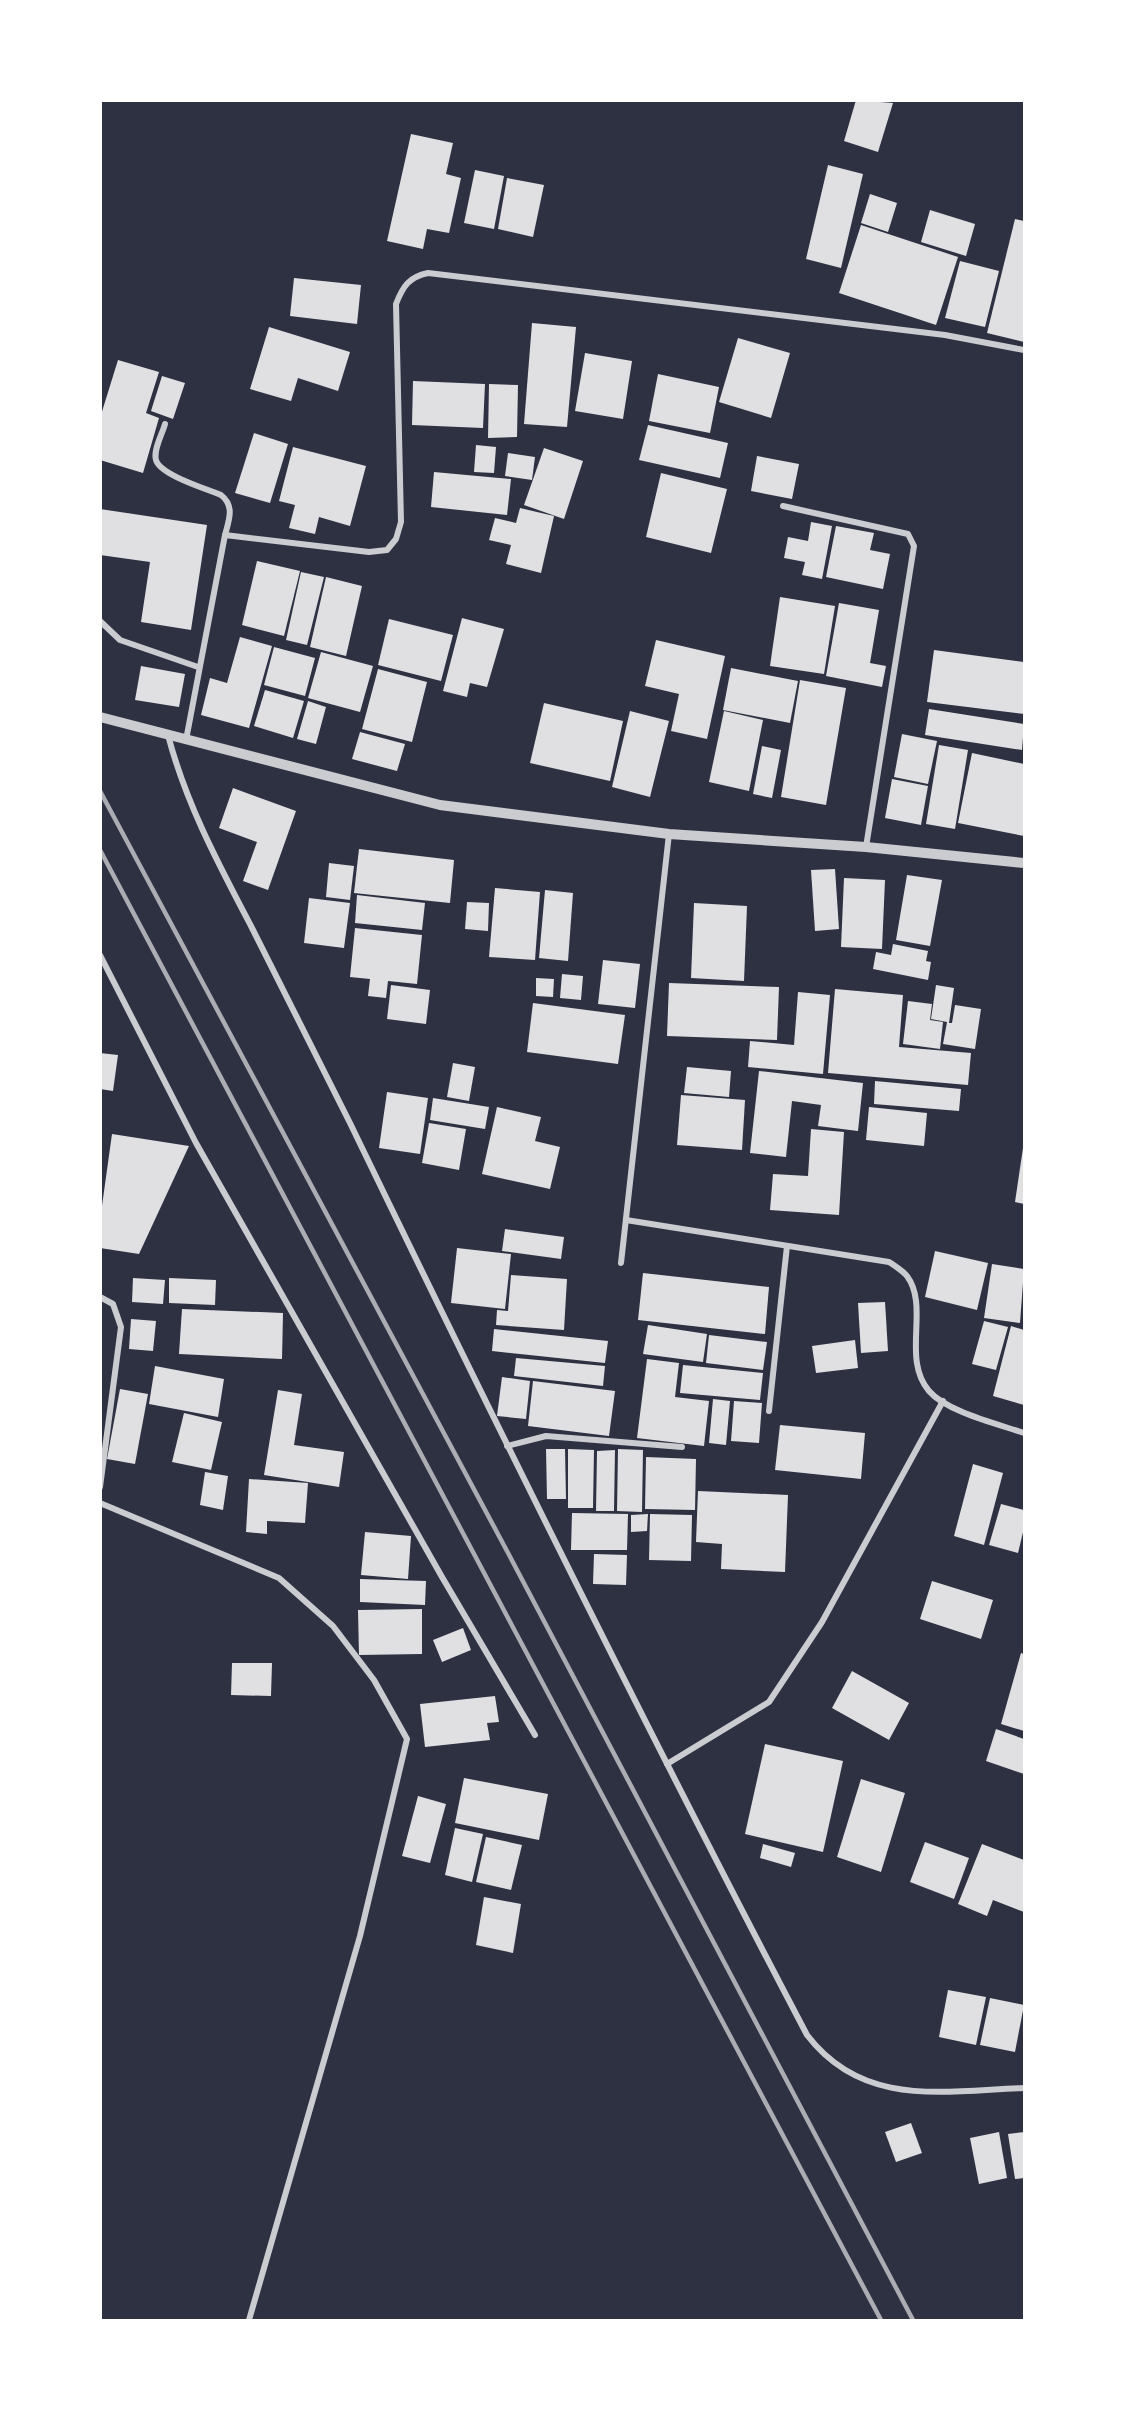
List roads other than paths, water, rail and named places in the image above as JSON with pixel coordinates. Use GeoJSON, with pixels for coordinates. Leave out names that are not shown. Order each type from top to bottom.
{"type":"FeatureCollection","features":[{"type":"Feature","properties":{"kind":"street"},"geometry":{"type":"LineString","coordinates":[[225,535],[369,552],[387,550],[396,539],[401,522],[396,304],[403,288],[414,276],[428,273],[922,332],[1024,350]]}},
{"type":"Feature","properties":{"kind":"street"},"geometry":{"type":"LineString","coordinates":[[165,424],[156,453],[156,462],[166,472],[221,495],[229,501],[231,512],[198,667],[186,740]]}},
{"type":"Feature","properties":{"kind":"street"},"geometry":{"type":"LineString","coordinates":[[783,506],[908,534],[914,546],[866,847]]}},
{"type":"Feature","properties":{"kind":"street"},"geometry":{"type":"LineString","coordinates":[[100,621],[120,640],[198,667]]}},
{"type":"Feature","properties":{"kind":"street"},"geometry":{"type":"LineString","coordinates":[[100,717],[440,805],[669,834],[866,847],[1024,863]]}},
{"type":"Feature","properties":{"kind":"street"},"geometry":{"type":"LineString","coordinates":[[168,735],[177,772],[205,837],[313,1047],[507,1446],[667,1764],[802,2025],[823,2056],[864,2082],[918,2091],[1024,2088]]}},
{"type":"Feature","properties":{"kind":"street"},"geometry":{"type":"LineString","coordinates":[[621,1263],[669,834]]}},
{"type":"Feature","properties":{"kind":"street"},"geometry":{"type":"LineString","coordinates":[[100,955],[196,1143],[442,1577],[535,1735]]}},
{"type":"Feature","properties":{"kind":"street"},"geometry":{"type":"LineString","coordinates":[[626,1220],[889,1262],[907,1275],[914,1291],[916,1367],[929,1391],[953,1408],[1024,1433]]}},
{"type":"Feature","properties":{"kind":"street"},"geometry":{"type":"LineString","coordinates":[[769,1412],[787,1246]]}},
{"type":"Feature","properties":{"kind":"street"},"geometry":{"type":"LineString","coordinates":[[100,1297],[113,1304],[121,1327],[100,1487]]}},
{"type":"Feature","properties":{"kind":"street"},"geometry":{"type":"LineString","coordinates":[[667,1764],[769,1702],[822,1622],[943,1401]]}},
{"type":"Feature","properties":{"kind":"street"},"geometry":{"type":"LineString","coordinates":[[507,1446],[546,1436],[682,1447]]}},
{"type":"Feature","properties":{"kind":"street"},"geometry":{"type":"LineString","coordinates":[[100,1503],[279,1578],[333,1626],[375,1680],[407,1738],[360,1936],[249,2320]]}},
{"type":"Feature","properties":{"kind":"railway"},"geometry":{"type":"LineString","coordinates":[[100,791],[507,1551],[913,2320]]}},
{"type":"Feature","properties":{"kind":"railway"},"geometry":{"type":"LineString","coordinates":[[100,850],[881,2320]]}}]}
